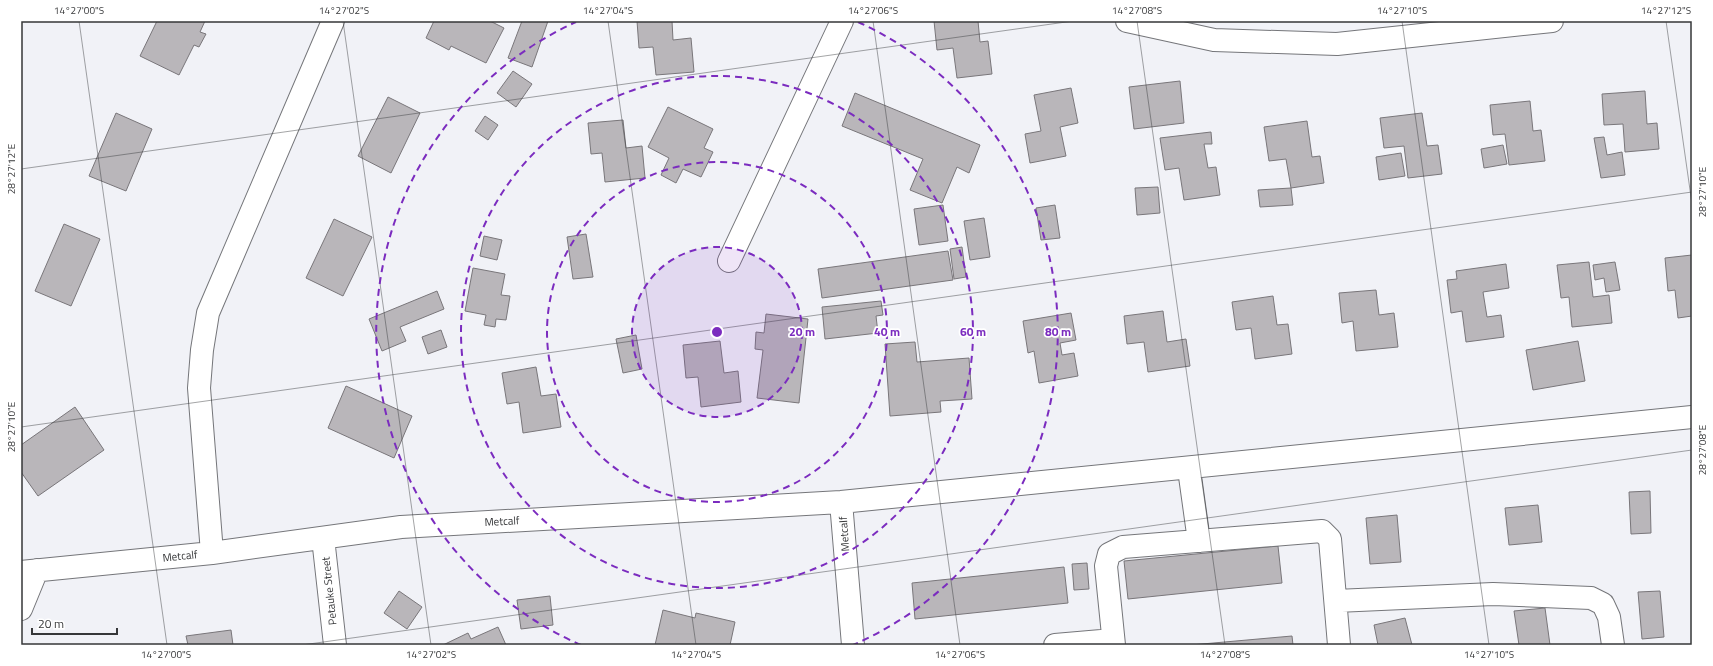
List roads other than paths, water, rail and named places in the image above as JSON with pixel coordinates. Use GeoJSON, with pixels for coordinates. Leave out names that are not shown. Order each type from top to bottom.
{"type":"FeatureCollection","features":[{"type":"Feature","properties":{"kind":"street"},"geometry":{"type":"LineString","coordinates":[[212,553],[199,388],[202,350],[208,312],[333,21]]}},
{"type":"Feature","properties":{"kind":"street"},"geometry":{"type":"LineString","coordinates":[[729,261],[842,21]]}},
{"type":"Feature","properties":{"kind":"street"},"geometry":{"type":"LineString","coordinates":[[1127,21],[1214,40],[1337,44],[1552,21]]}},
{"type":"Feature","properties":{"kind":"street"},"geometry":{"type":"LineString","coordinates":[[841,502],[1692,417]]}},
{"type":"Feature","properties":{"kind":"street"},"geometry":{"type":"LineString","coordinates":[[1188,468],[1199,541]]}},
{"type":"Feature","properties":{"kind":"street","name":"Metcalf"},"geometry":{"type":"LineString","coordinates":[[29,571],[212,553],[402,527],[841,502],[852,645]]}},
{"type":"Feature","properties":{"kind":"street"},"geometry":{"type":"LineString","coordinates":[[1055,645],[1113,642],[1106,566],[1109,554],[1123,547],[1322,530],[1330,539],[1340,645]]}},
{"type":"Feature","properties":{"kind":"street","name":"Petauke Street"},"geometry":{"type":"LineString","coordinates":[[323,538],[335,645]]}},
{"type":"Feature","properties":{"kind":"street"},"geometry":{"type":"LineString","coordinates":[[21,609],[29,571]]}},
{"type":"Feature","properties":{"kind":"street"},"geometry":{"type":"LineString","coordinates":[[1336,601],[1493,594],[1591,598],[1603,604],[1609,617],[1613,645]]}}]}
